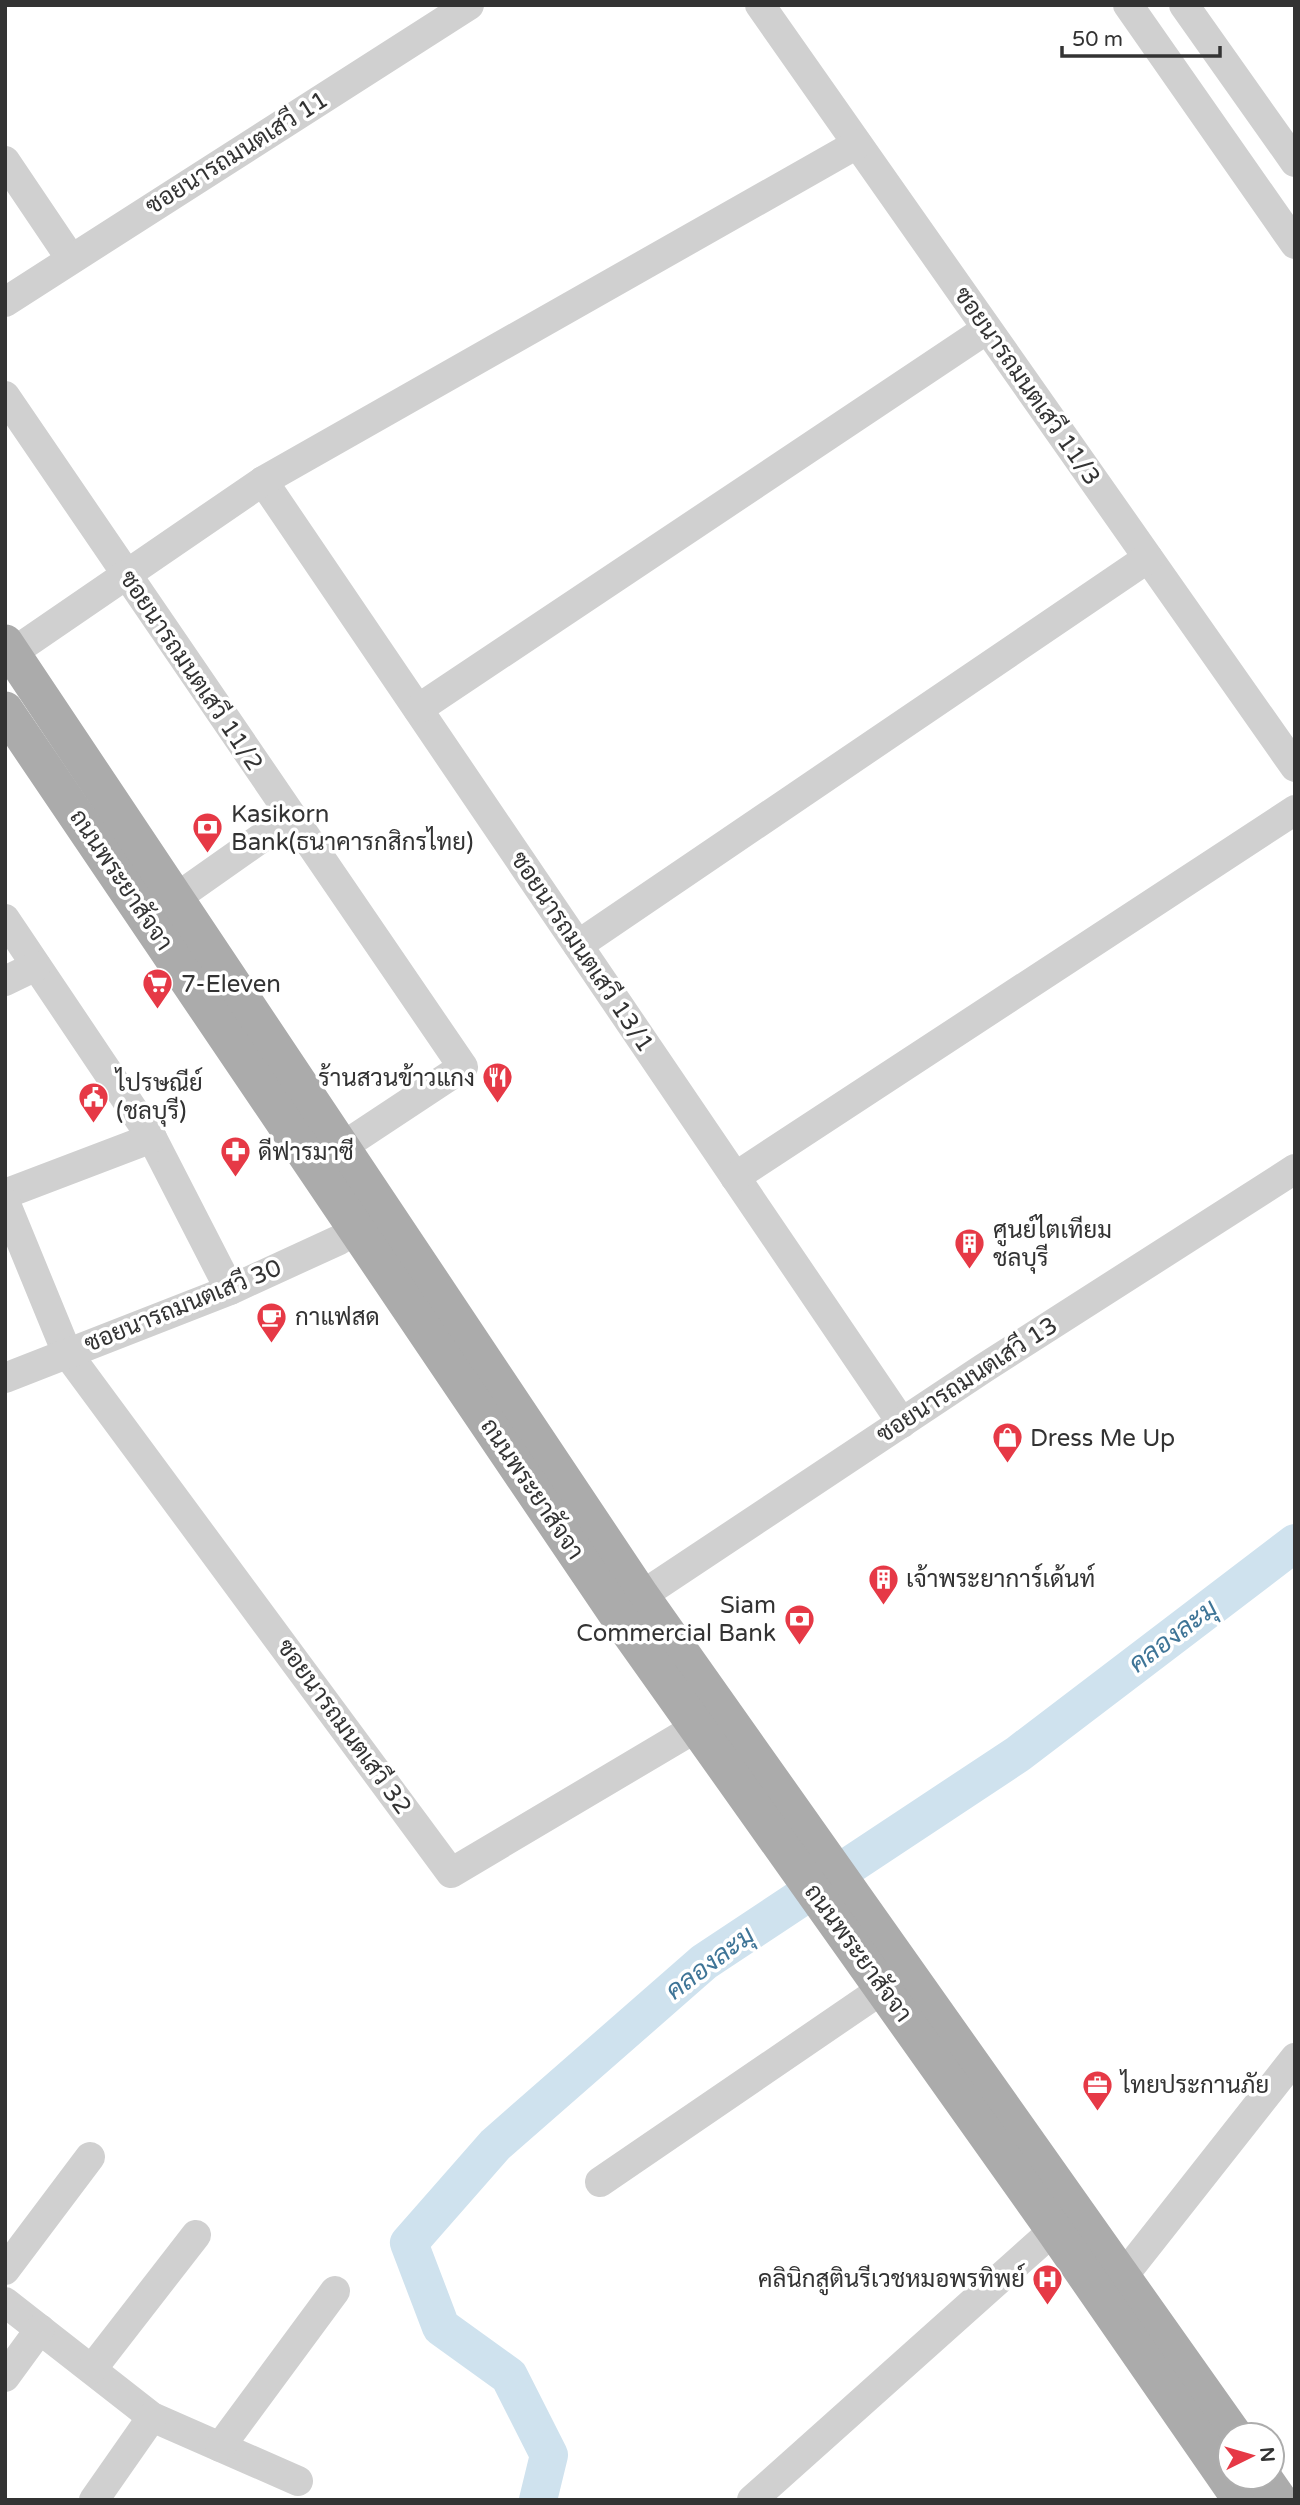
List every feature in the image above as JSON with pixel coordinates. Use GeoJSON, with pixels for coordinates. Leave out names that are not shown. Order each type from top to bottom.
{"type":"FeatureCollection","features":[{"type":"Feature","properties":{"kind":"main road","name":"ถนนพระยาสัจจา"},"geometry":{"type":"LineString","coordinates":[[9,648],[641,1595],[816,1869],[1124,2275],[1241,2500]]}},
{"type":"Feature","properties":{"kind":"main road","name":"ถนนพระยาสัจจา"},"geometry":{"type":"LineString","coordinates":[[5,710],[620,1619],[697,1727],[816,1869]]}},
{"type":"Feature","properties":{"kind":"main road","name":"ถนนพระยาสัจจา"},"geometry":{"type":"LineString","coordinates":[[848,1914],[884,1988],[1054,2230],[1182,2386],[1219,2421]]}},
{"type":"Feature","properties":{"kind":"street","name":"ซอยนารถมนตเสวี 11"},"geometry":{"type":"LineString","coordinates":[[5,302],[469,5]]}},
{"type":"Feature","properties":{"kind":"street","name":"ซอยนารถมนตเสวี 11/3"},"geometry":{"type":"LineString","coordinates":[[760,5],[1295,767]]}},
{"type":"Feature","properties":{"kind":"street"},"geometry":{"type":"LineString","coordinates":[[1128,5],[1295,244]]}},
{"type":"Feature","properties":{"kind":"street"},"geometry":{"type":"LineString","coordinates":[[1184,5],[1295,162]]}},
{"type":"Feature","properties":{"kind":"street"},"geometry":{"type":"LineString","coordinates":[[9,648],[125,575],[263,481],[857,144]]}},
{"type":"Feature","properties":{"kind":"street"},"geometry":{"type":"LineString","coordinates":[[5,161],[71,259]]}},
{"type":"Feature","properties":{"kind":"street"},"geometry":{"type":"LineString","coordinates":[[418,709],[987,329]]}},
{"type":"Feature","properties":{"kind":"street","name":"ซอยนารถมนตเสวี 11/2"},"geometry":{"type":"LineString","coordinates":[[5,396],[463,1067],[342,1147]]}},
{"type":"Feature","properties":{"kind":"street","name":"ซอยนารถมนตเสวี 13/1"},"geometry":{"type":"LineString","coordinates":[[263,481],[902,1423]]}},
{"type":"Feature","properties":{"kind":"street"},"geometry":{"type":"LineString","coordinates":[[578,945],[1148,558]]}},
{"type":"Feature","properties":{"kind":"street"},"geometry":{"type":"LineString","coordinates":[[735,1177],[1295,810]]}},
{"type":"Feature","properties":{"kind":"street"},"geometry":{"type":"LineString","coordinates":[[176,898],[291,817]]}},
{"type":"Feature","properties":{"kind":"street"},"geometry":{"type":"LineString","coordinates":[[5,919],[152,1138],[230,1290]]}},
{"type":"Feature","properties":{"kind":"street"},"geometry":{"type":"LineString","coordinates":[[5,981],[36,966]]}},
{"type":"Feature","properties":{"kind":"street"},"geometry":{"type":"LineString","coordinates":[[5,1194],[152,1138]]}},
{"type":"Feature","properties":{"kind":"street","name":"ซอยนารถมนตเสวี 13"},"geometry":{"type":"LineString","coordinates":[[641,1595],[1295,1169]]}},
{"type":"Feature","properties":{"kind":"street"},"geometry":{"type":"LineString","coordinates":[[5,1202],[67,1353]]}},
{"type":"Feature","properties":{"kind":"street","name":"ซอยนารถมนตเสวี 30"},"geometry":{"type":"LineString","coordinates":[[5,1378],[230,1290],[339,1240],[357,1229]]}},
{"type":"Feature","properties":{"kind":"street","name":"ซอยนารถมนตเสวี 32"},"geometry":{"type":"LineString","coordinates":[[67,1353],[451,1872],[697,1727]]}},
{"type":"Feature","properties":{"kind":"street"},"geometry":{"type":"LineString","coordinates":[[600,2182],[884,1988]]}},
{"type":"Feature","properties":{"kind":"street"},"geometry":{"type":"LineString","coordinates":[[1124,2275],[1295,2058]]}},
{"type":"Feature","properties":{"kind":"street"},"geometry":{"type":"LineString","coordinates":[[5,2270],[90,2157]]}},
{"type":"Feature","properties":{"kind":"street"},"geometry":{"type":"LineString","coordinates":[[751,2500],[1054,2230]]}},
{"type":"Feature","properties":{"kind":"street"},"geometry":{"type":"LineString","coordinates":[[92,2369],[196,2235]]}},
{"type":"Feature","properties":{"kind":"street"},"geometry":{"type":"LineString","coordinates":[[220,2447],[335,2291]]}},
{"type":"Feature","properties":{"kind":"street"},"geometry":{"type":"LineString","coordinates":[[5,2302],[152,2417],[298,2481]]}},
{"type":"Feature","properties":{"kind":"street"},"geometry":{"type":"LineString","coordinates":[[5,2377],[40,2329]]}},
{"type":"Feature","properties":{"kind":"street"},"geometry":{"type":"LineString","coordinates":[[94,2500],[152,2417]]}},
{"type":"Feature","properties":{"kind":"waterway","name":"คลองละมุ"},"geometry":{"type":"LineString","coordinates":[[538,2500],[549,2455],[509,2376],[441,2327],[409,2243],[495,2145],[704,1962],[1018,1754],[1295,1543]]}},
{"type":"Feature","properties":{"kind":"place","name":"Kasikorn Bank(ธนาคารกสิกรไทย)"},"geometry":{"type":"Point","coordinates":[208,855]}},
{"type":"Feature","properties":{"kind":"place","name":"7-Eleven"},"geometry":{"type":"Point","coordinates":[158,1011]}},
{"type":"Feature","properties":{"kind":"place","name":"ร้านสวนข้าวแกง"},"geometry":{"type":"Point","coordinates":[498,1105]}},
{"type":"Feature","properties":{"kind":"place","name":"ไปรษณีย์ (ชลบุรี)"},"geometry":{"type":"Point","coordinates":[93,1124]}},
{"type":"Feature","properties":{"kind":"place","name":"ดีฟารมาซี"},"geometry":{"type":"Point","coordinates":[235,1179]}},
{"type":"Feature","properties":{"kind":"place","name":"ศูนย์ไตเทียม ชลบุรี"},"geometry":{"type":"Point","coordinates":[970,1271]}},
{"type":"Feature","properties":{"kind":"place","name":"กาแฟสด"},"geometry":{"type":"Point","coordinates":[272,1344]}},
{"type":"Feature","properties":{"kind":"place","name":"Dress Me Up"},"geometry":{"type":"Point","coordinates":[1007,1465]}},
{"type":"Feature","properties":{"kind":"place","name":"เจ้าพระยาการ์เด้นท์"},"geometry":{"type":"Point","coordinates":[883,1606]}},
{"type":"Feature","properties":{"kind":"place","name":"Siam Commercial Bank"},"geometry":{"type":"Point","coordinates":[799,1646]}},
{"type":"Feature","properties":{"kind":"place","name":"ไทยประกานภัย"},"geometry":{"type":"Point","coordinates":[1098,2112]}},
{"type":"Feature","properties":{"kind":"place","name":"คลินิกสูตินรีเวชหมอพรทิพย์"},"geometry":{"type":"Point","coordinates":[1048,2306]}}]}
